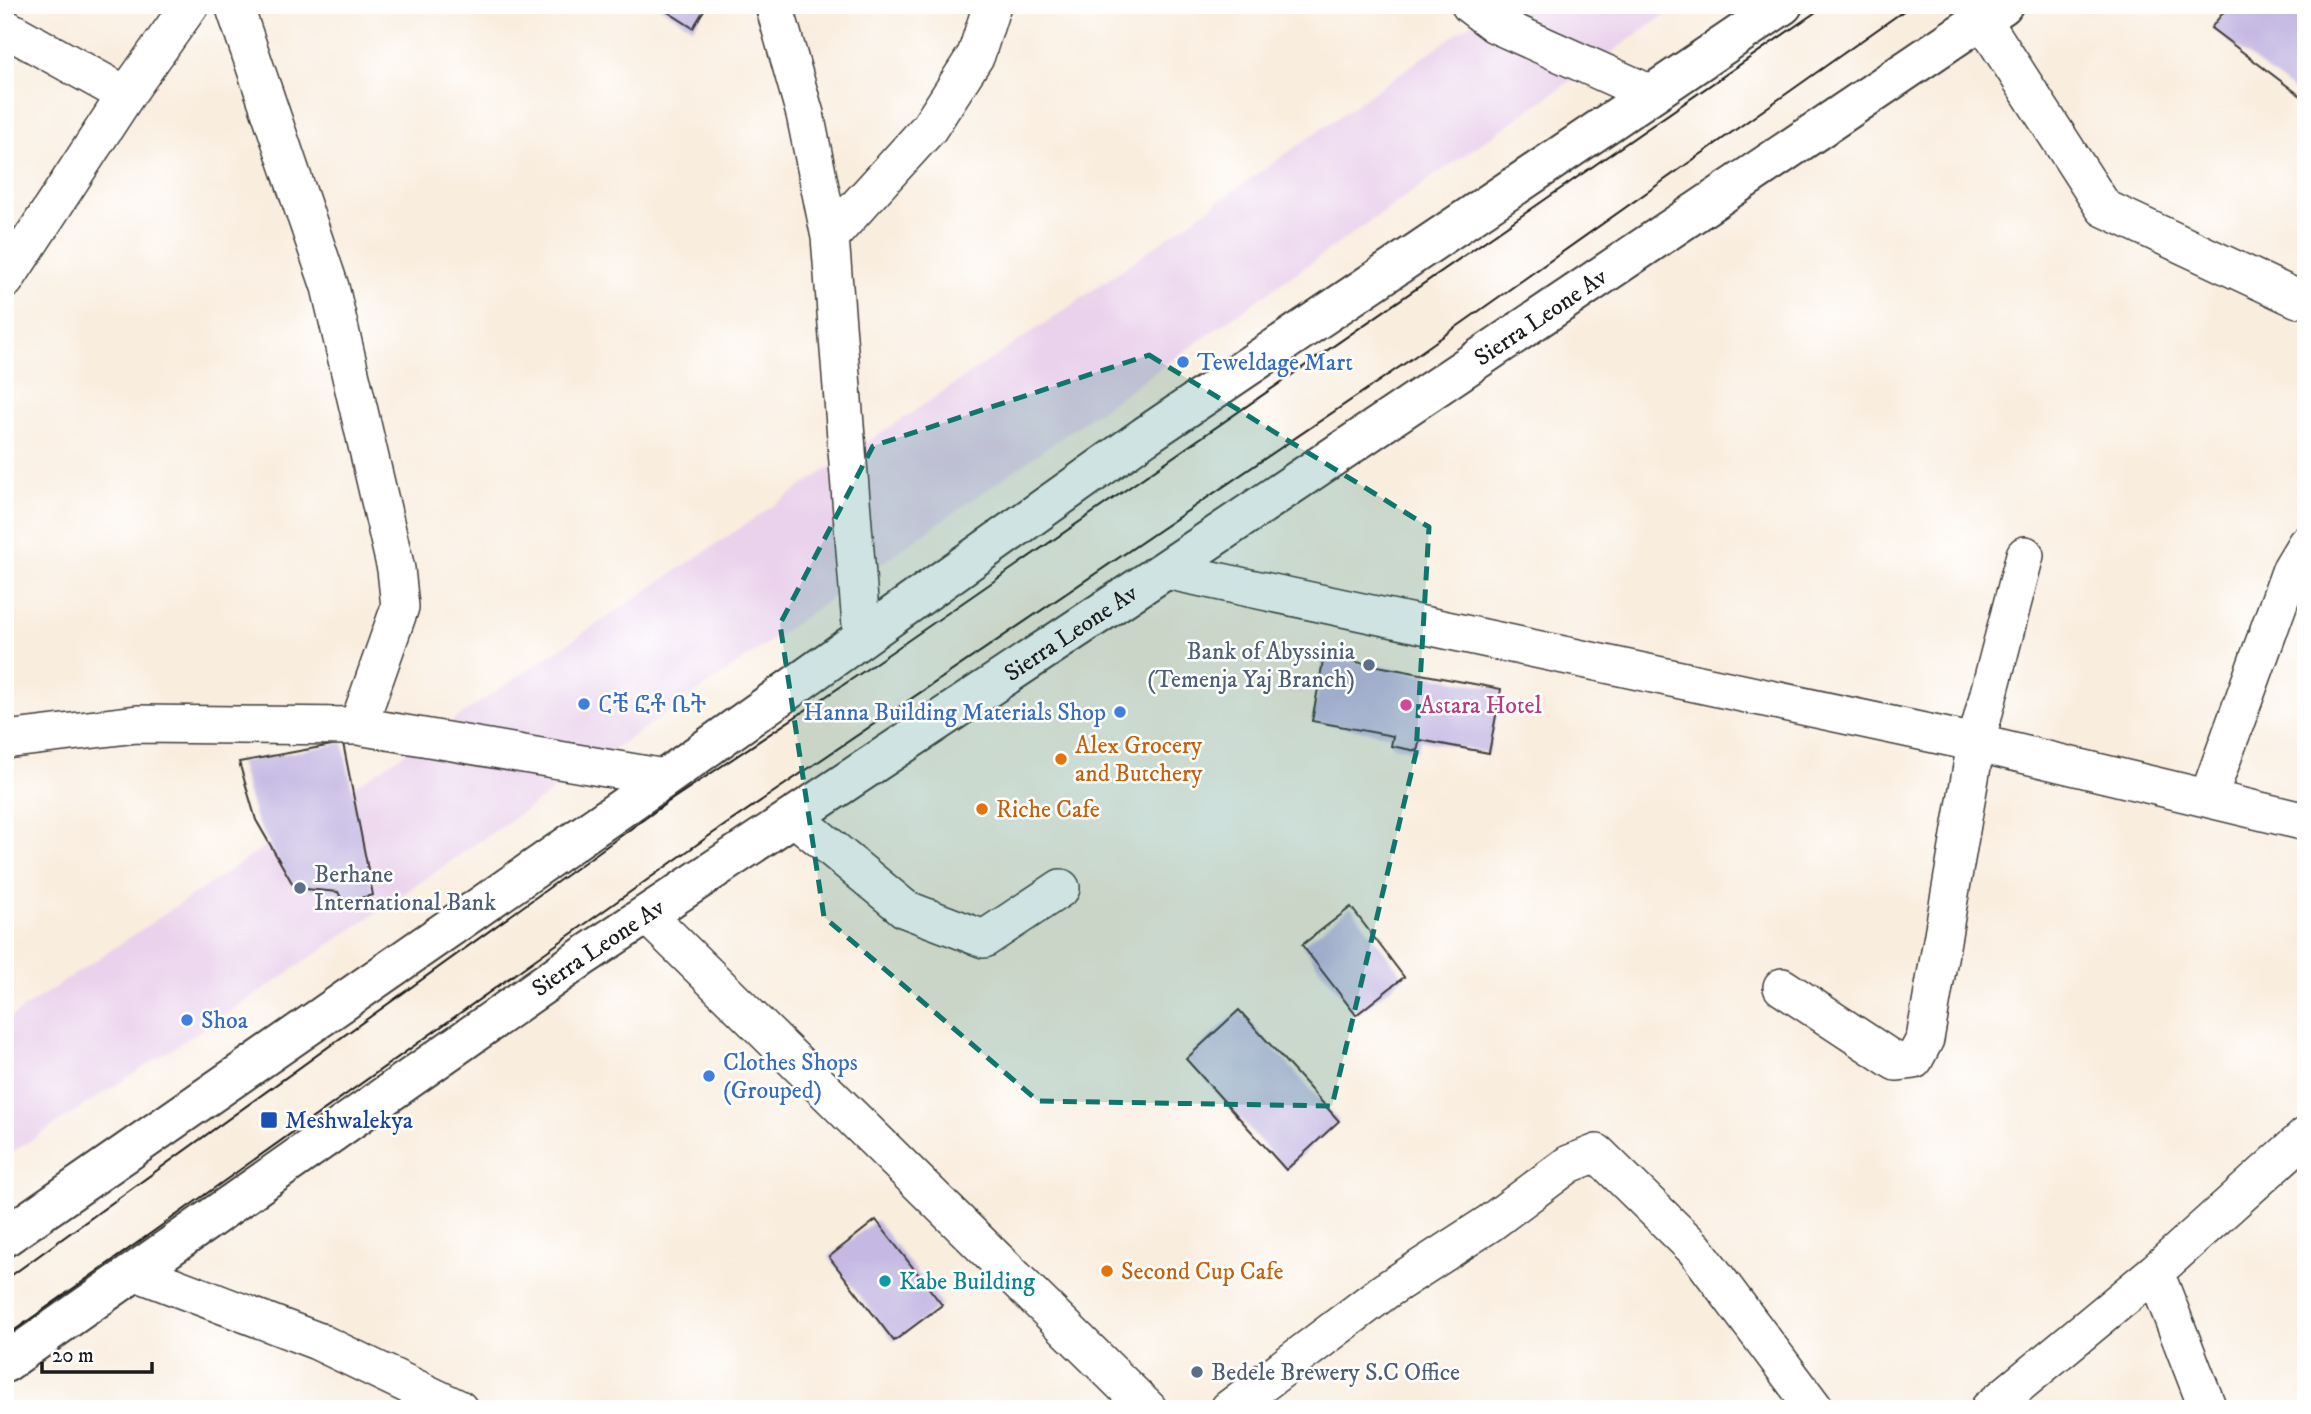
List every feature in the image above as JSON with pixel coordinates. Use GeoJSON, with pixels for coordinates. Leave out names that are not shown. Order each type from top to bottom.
{"type":"FeatureCollection","features":[{"type":"Feature","properties":{"kind":"main road"},"geometry":{"type":"LineString","coordinates":[[5,1237],[665,778],[1145,436],[1783,5]]}},
{"type":"Feature","properties":{"kind":"main road","name":"Sierra Leone Av"},"geometry":{"type":"LineString","coordinates":[[5,1363],[581,958],[1165,570],[1993,12]]}},
{"type":"Feature","properties":{"kind":"street"},"geometry":{"type":"LineString","coordinates":[[5,280],[126,95],[190,5]]}},
{"type":"Feature","properties":{"kind":"street"},"geometry":{"type":"LineString","coordinates":[[234,5],[330,287],[396,569],[400,607],[359,726]]}},
{"type":"Feature","properties":{"kind":"street"},"geometry":{"type":"LineString","coordinates":[[774,5],[805,114],[830,236],[862,638]]}},
{"type":"Feature","properties":{"kind":"street"},"geometry":{"type":"LineString","coordinates":[[830,236],[929,128],[976,55],[992,5]]}},
{"type":"Feature","properties":{"kind":"street"},"geometry":{"type":"LineString","coordinates":[[1470,5],[1495,24],[1651,94]]}},
{"type":"Feature","properties":{"kind":"street"},"geometry":{"type":"LineString","coordinates":[[1993,12],[2104,208],[2298,299]]}},
{"type":"Feature","properties":{"kind":"street"},"geometry":{"type":"LineString","coordinates":[[5,28],[126,95]]}},
{"type":"Feature","properties":{"kind":"street"},"geometry":{"type":"LineString","coordinates":[[2208,798],[2291,569],[2306,544]]}},
{"type":"Feature","properties":{"kind":"street"},"geometry":{"type":"LineString","coordinates":[[1782,987],[1896,1062],[1914,1060],[1925,1039],[1976,743],[2025,555]]}},
{"type":"Feature","properties":{"kind":"street"},"geometry":{"type":"LineString","coordinates":[[1165,570],[1976,743],[2306,822]]}},
{"type":"Feature","properties":{"kind":"street"},"geometry":{"type":"LineString","coordinates":[[5,740],[137,724],[359,726],[665,778]]}},
{"type":"Feature","properties":{"kind":"street"},"geometry":{"type":"LineString","coordinates":[[794,817],[905,909],[984,939],[1061,888]]}},
{"type":"Feature","properties":{"kind":"street"},"geometry":{"type":"LineString","coordinates":[[647,915],[1148,1409]]}},
{"type":"Feature","properties":{"kind":"street"},"geometry":{"type":"LineString","coordinates":[[1989,1409],[2155,1272],[2306,1136]]}},
{"type":"Feature","properties":{"kind":"street"},"geometry":{"type":"LineString","coordinates":[[1229,1409],[1385,1291],[1490,1223],[1569,1164],[1597,1153],[1695,1249],[1815,1409]]}},
{"type":"Feature","properties":{"kind":"street"},"geometry":{"type":"LineString","coordinates":[[136,1272],[317,1342],[459,1409]]}},
{"type":"Feature","properties":{"kind":"street"},"geometry":{"type":"LineString","coordinates":[[2155,1272],[2208,1409]]}},
{"type":"Feature","properties":{"kind":"highlighted area"},"geometry":{"type":"Polygon","coordinates":[[[1149,355],[1429,527],[1416,753],[1332,1106],[1038,1101],[824,917],[780,624],[873,446],[1149,355]]]}},
{"type":"Feature","properties":{"kind":"shaded area"},"geometry":{"type":"Polygon","coordinates":[[[1497,5],[1679,5],[719,677],[272,984],[5,1157],[5,1021],[1056,316],[1497,5]]]}},
{"type":"Feature","properties":{"kind":"building"},"geometry":{"type":"Polygon","coordinates":[[[657,5],[707,5],[693,28],[657,5]]]}},
{"type":"Feature","properties":{"kind":"building"},"geometry":{"type":"Polygon","coordinates":[[[2229,5],[2306,5],[2306,100],[2211,28],[2229,5]]]}},
{"type":"Feature","properties":{"kind":"building","name":"Astara Hotel"},"geometry":{"type":"Polygon","coordinates":[[[1324,656],[1501,689],[1489,753],[1420,740],[1417,751],[1391,746],[1393,736],[1312,721],[1324,656]]]}},
{"type":"Feature","properties":{"kind":"building"},"geometry":{"type":"Polygon","coordinates":[[[343,743],[373,895],[343,902],[338,892],[295,888],[256,820],[239,762],[343,743]]]}},
{"type":"Feature","properties":{"kind":"building"},"geometry":{"type":"Polygon","coordinates":[[[1351,907],[1404,977],[1356,1015],[1302,945],[1351,907]]]}},
{"type":"Feature","properties":{"kind":"building"},"geometry":{"type":"Polygon","coordinates":[[[1239,1010],[1339,1121],[1286,1170],[1186,1059],[1239,1010]]]}},
{"type":"Feature","properties":{"kind":"building","name":"Kabe Building"},"geometry":{"type":"Polygon","coordinates":[[[876,1220],[942,1305],[894,1341],[829,1257],[876,1220]]]}},
{"type":"Feature","properties":{"kind":"tram line"},"geometry":{"type":"LineString","coordinates":[[5,1280],[668,802],[864,671],[1826,5]]}},
{"type":"Feature","properties":{"kind":"tram line"},"geometry":{"type":"LineString","coordinates":[[5,1337],[706,838],[1404,364],[1912,5]]}},
{"type":"Feature","properties":{"kind":"place","name":"Teweldage Mart"},"geometry":{"type":"Point","coordinates":[1183,362]}},
{"type":"Feature","properties":{"kind":"place","name":"Bank of Abyssinia (Temenja Yaj Branch)"},"geometry":{"type":"Point","coordinates":[1369,665]}},
{"type":"Feature","properties":{"kind":"place","name":"ርቼ ፎቶ ቤት"},"geometry":{"type":"Point","coordinates":[584,704]}},
{"type":"Feature","properties":{"kind":"place","name":"Astara Hotel"},"geometry":{"type":"Point","coordinates":[1406,705]}},
{"type":"Feature","properties":{"kind":"place","name":"Hanna Building Materials Shop"},"geometry":{"type":"Point","coordinates":[1120,712]}},
{"type":"Feature","properties":{"kind":"place","name":"Alex Grocery and Butchery"},"geometry":{"type":"Point","coordinates":[1061,759]}},
{"type":"Feature","properties":{"kind":"place","name":"Riche Cafe"},"geometry":{"type":"Point","coordinates":[982,809]}},
{"type":"Feature","properties":{"kind":"place","name":"Berhane International Bank"},"geometry":{"type":"Point","coordinates":[300,888]}},
{"type":"Feature","properties":{"kind":"place","name":"Shoa"},"geometry":{"type":"Point","coordinates":[187,1020]}},
{"type":"Feature","properties":{"kind":"place","name":"Clothes Shops (Grouped)"},"geometry":{"type":"Point","coordinates":[709,1076]}},
{"type":"Feature","properties":{"kind":"place","name":"Meshwalekya"},"geometry":{"type":"Point","coordinates":[269,1120]}},
{"type":"Feature","properties":{"kind":"place","name":"Second Cup Cafe"},"geometry":{"type":"Point","coordinates":[1107,1271]}},
{"type":"Feature","properties":{"kind":"place","name":"Kabe Building"},"geometry":{"type":"Point","coordinates":[885,1281]}},
{"type":"Feature","properties":{"kind":"place","name":"Bedele Brewery S.C Office"},"geometry":{"type":"Point","coordinates":[1197,1372]}}]}
